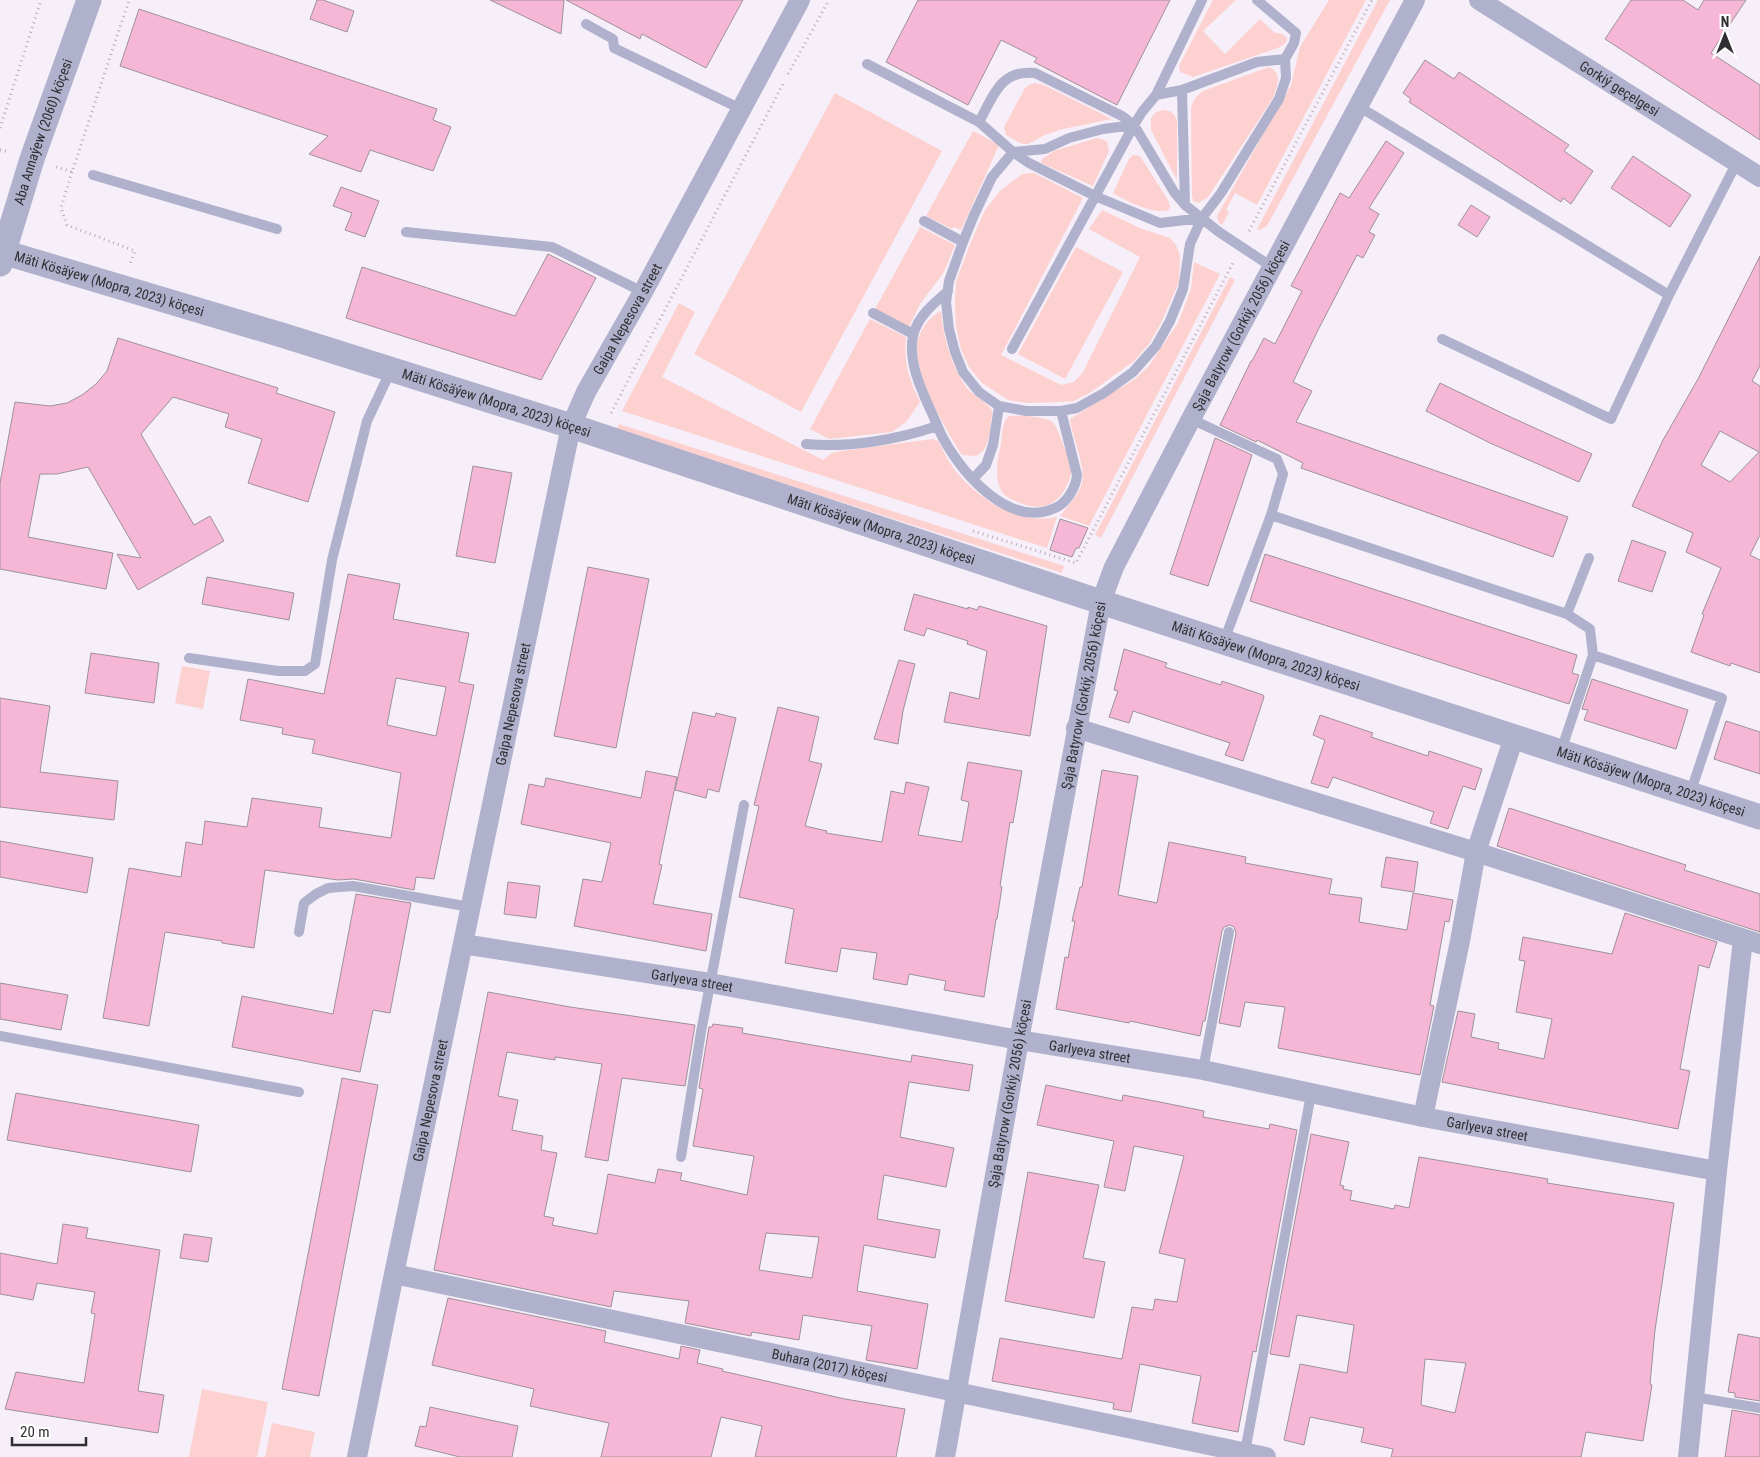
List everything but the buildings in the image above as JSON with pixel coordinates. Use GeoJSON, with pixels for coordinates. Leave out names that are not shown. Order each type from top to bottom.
{"type":"FeatureCollection","features":[{"type":"Feature","properties":{"kind":"street","name":"Aba Annaýew (2060) köçesi"},"geometry":{"type":"LineString","coordinates":[[1,256],[32,159],[90,0]]}},
{"type":"Feature","properties":{"kind":"street","name":"Gaipa Nepesova street"},"geometry":{"type":"LineString","coordinates":[[357,1457],[571,426],[586,392],[643,292],[800,0]]}},
{"type":"Feature","properties":{"kind":"street","name":"Şaja Batyrow (Gorkiý, 2056) köçesi"},"geometry":{"type":"LineString","coordinates":[[945,1457],[1019,1040],[1101,602],[1114,567],[1190,419],[1415,0]]}},
{"type":"Feature","properties":{"kind":"street","name":"Gorkiý geçelgesi"},"geometry":{"type":"LineString","coordinates":[[1478,0],[1760,177]]}},
{"type":"Feature","properties":{"kind":"street","name":"Mäti Kösäýew (Mopra, 2023) köçesi"},"geometry":{"type":"LineString","coordinates":[[1,256],[120,287],[571,426],[1101,602],[1760,817]]}},
{"type":"Feature","properties":{"kind":"street"},"geometry":{"type":"LineString","coordinates":[[1076,728],[1476,852],[1752,941],[1717,1170],[1688,1457]]}},
{"type":"Feature","properties":{"kind":"street"},"geometry":{"type":"LineString","coordinates":[[1423,1117],[1460,941],[1476,852],[1514,737]]}},
{"type":"Feature","properties":{"kind":"street","name":"Garlyeva street"},"geometry":{"type":"LineString","coordinates":[[462,944],[710,983],[1019,1040],[1203,1070],[1423,1117],[1717,1170]]}},
{"type":"Feature","properties":{"kind":"street","name":"Buhara (2017) köçesi"},"geometry":{"type":"LineString","coordinates":[[394,1274],[1266,1457]]}},
{"type":"Feature","properties":{"kind":"lane"},"geometry":{"type":"LineString","coordinates":[[1012,349],[1134,125],[1156,95],[1202,0]]}},
{"type":"Feature","properties":{"kind":"lane"},"geometry":{"type":"LineString","coordinates":[[1134,125],[1103,129],[1069,138],[1045,149],[1013,152],[992,177],[974,215],[949,280],[946,302],[949,329],[963,372],[979,392],[999,406],[1026,411],[1060,411],[1077,408],[1104,393],[1133,372],[1156,346],[1170,321],[1183,289],[1190,244],[1202,218],[1221,193],[1279,99],[1286,78],[1285,59],[1294,43],[1296,34],[1257,0]]}},
{"type":"Feature","properties":{"kind":"lane"},"geometry":{"type":"LineString","coordinates":[[586,24],[613,39],[614,48],[741,109]]}},
{"type":"Feature","properties":{"kind":"lane"},"geometry":{"type":"LineString","coordinates":[[1156,95],[1182,90],[1257,62],[1285,59]]}},
{"type":"Feature","properties":{"kind":"lane"},"geometry":{"type":"LineString","coordinates":[[868,64],[979,122],[1028,163],[1095,196],[1160,222],[1202,218]]}},
{"type":"Feature","properties":{"kind":"lane"},"geometry":{"type":"LineString","coordinates":[[979,122],[1000,84],[1012,75],[1024,71],[1035,73],[1122,116],[1134,125],[1174,192],[1185,205],[1272,267]]}},
{"type":"Feature","properties":{"kind":"lane"},"geometry":{"type":"LineString","coordinates":[[1182,90],[1185,205]]}},
{"type":"Feature","properties":{"kind":"lane"},"geometry":{"type":"LineString","coordinates":[[1358,106],[1669,295]]}},
{"type":"Feature","properties":{"kind":"lane"},"geometry":{"type":"LineString","coordinates":[[1442,339],[1611,419],[1669,295],[1737,162]]}},
{"type":"Feature","properties":{"kind":"lane"},"geometry":{"type":"LineString","coordinates":[[93,175],[277,229]]}},
{"type":"Feature","properties":{"kind":"lane"},"geometry":{"type":"LineString","coordinates":[[924,221],[963,242]]}},
{"type":"Feature","properties":{"kind":"lane"},"geometry":{"type":"LineString","coordinates":[[406,232],[552,247],[643,292]]}},
{"type":"Feature","properties":{"kind":"lane"},"geometry":{"type":"LineString","coordinates":[[948,291],[933,303],[921,318],[913,334],[912,346],[918,380],[937,426],[954,456],[973,480],[1003,504],[1023,512],[1048,511],[1058,506],[1069,495],[1076,482],[1077,474],[1060,411]]}},
{"type":"Feature","properties":{"kind":"lane"},"geometry":{"type":"LineString","coordinates":[[873,313],[913,334]]}},
{"type":"Feature","properties":{"kind":"lane"},"geometry":{"type":"LineString","coordinates":[[189,658],[278,671],[305,671],[315,664],[332,560],[367,422],[391,370]]}},
{"type":"Feature","properties":{"kind":"lane"},"geometry":{"type":"LineString","coordinates":[[973,480],[986,465],[993,445],[999,406]]}},
{"type":"Feature","properties":{"kind":"lane"},"geometry":{"type":"LineString","coordinates":[[1190,419],[1277,460],[1283,474],[1271,515],[1224,642]]}},
{"type":"Feature","properties":{"kind":"lane"},"geometry":{"type":"LineString","coordinates":[[806,444],[828,446],[896,437],[937,426]]}},
{"type":"Feature","properties":{"kind":"lane"},"geometry":{"type":"LineString","coordinates":[[1271,515],[1567,614],[1590,628],[1592,655],[1561,752]]}},
{"type":"Feature","properties":{"kind":"lane"},"geometry":{"type":"LineString","coordinates":[[1567,614],[1589,558]]}},
{"type":"Feature","properties":{"kind":"lane"},"geometry":{"type":"LineString","coordinates":[[1592,655],[1722,698],[1690,794]]}},
{"type":"Feature","properties":{"kind":"lane"},"geometry":{"type":"LineString","coordinates":[[680,1157],[710,983],[744,805]]}},
{"type":"Feature","properties":{"kind":"lane"},"geometry":{"type":"LineString","coordinates":[[299,932],[304,903],[328,888],[353,886],[470,907]]}},
{"type":"Feature","properties":{"kind":"lane"},"geometry":{"type":"LineString","coordinates":[[1203,1070],[1229,932]]}},
{"type":"Feature","properties":{"kind":"lane"},"geometry":{"type":"LineString","coordinates":[[0,1036],[299,1092]]}},
{"type":"Feature","properties":{"kind":"lane"},"geometry":{"type":"LineString","coordinates":[[1245,1452],[1312,1094]]}},
{"type":"Feature","properties":{"kind":"lane"},"geometry":{"type":"LineString","coordinates":[[1694,1397],[1760,1408]]}},
{"type":"Feature","properties":{"kind":"path"},"geometry":{"type":"LineString","coordinates":[[0,128],[42,0]]}},
{"type":"Feature","properties":{"kind":"path"},"geometry":{"type":"LineString","coordinates":[[120,287],[135,251],[67,225],[61,208],[129,0]]}},
{"type":"Feature","properties":{"kind":"path"},"geometry":{"type":"LineString","coordinates":[[0,150],[72,172]]}},
{"type":"Feature","properties":{"kind":"shaded area"},"geometry":{"type":"Polygon","coordinates":[[[1213,0],[1236,0],[1203,31],[1225,54],[1260,19],[1275,33],[1286,37],[1286,43],[1278,48],[1193,77],[1180,72],[1179,66],[1213,0]]]}},
{"type":"Feature","properties":{"kind":"shaded area"},"geometry":{"type":"Polygon","coordinates":[[[1329,0],[1366,0],[1257,205],[1235,193],[1226,210],[1229,212],[1222,225],[1219,223],[1217,216],[1291,85],[1300,47],[1329,0]]]}},
{"type":"Feature","properties":{"kind":"shaded area"},"geometry":{"type":"Polygon","coordinates":[[[1378,0],[1390,0],[1267,226],[1260,230],[1257,229],[1378,0]]]}},
{"type":"Feature","properties":{"kind":"shaded area"},"geometry":{"type":"Polygon","coordinates":[[[1269,67],[1276,73],[1278,81],[1273,98],[1208,197],[1198,203],[1193,201],[1191,109],[1194,101],[1203,91],[1269,67]]]}},
{"type":"Feature","properties":{"kind":"shaded area"},"geometry":{"type":"Polygon","coordinates":[[[1035,83],[1044,85],[1112,119],[1063,129],[1045,135],[1028,144],[1022,144],[1006,135],[1004,127],[1025,88],[1035,83]]]}},
{"type":"Feature","properties":{"kind":"shaded area"},"geometry":{"type":"Polygon","coordinates":[[[835,93],[942,151],[801,412],[694,354],[835,93]]]}},
{"type":"Feature","properties":{"kind":"shaded area"},"geometry":{"type":"Polygon","coordinates":[[[1164,110],[1172,113],[1177,121],[1177,180],[1151,130],[1151,118],[1156,112],[1164,110]]]}},
{"type":"Feature","properties":{"kind":"shaded area"},"geometry":{"type":"Polygon","coordinates":[[[973,131],[999,145],[961,230],[954,227],[952,229],[926,216],[973,131]]]}},
{"type":"Feature","properties":{"kind":"shaded area"},"geometry":{"type":"Polygon","coordinates":[[[1097,138],[1107,141],[1109,151],[1093,186],[1041,163],[1042,159],[1054,151],[1097,138]]]}},
{"type":"Feature","properties":{"kind":"shaded area"},"geometry":{"type":"Polygon","coordinates":[[[1133,155],[1140,156],[1168,200],[1169,210],[1156,211],[1148,209],[1113,193],[1129,159],[1133,155]]]}},
{"type":"Feature","properties":{"kind":"shaded area"},"geometry":{"type":"Polygon","coordinates":[[[1034,173],[1083,198],[1001,355],[1061,385],[1074,382],[1083,372],[1140,257],[1089,229],[1102,210],[1142,229],[1170,238],[1176,245],[1180,256],[1179,282],[1162,321],[1149,344],[1134,361],[1091,392],[1074,401],[1026,403],[1008,400],[982,383],[969,367],[961,349],[956,327],[956,282],[985,210],[1000,191],[1022,174],[1034,173]]]}},
{"type":"Feature","properties":{"kind":"shaded area"},"geometry":{"type":"Polygon","coordinates":[[[920,227],[955,245],[944,272],[920,304],[909,327],[875,309],[920,227]]]}},
{"type":"Feature","properties":{"kind":"shaded area"},"geometry":{"type":"Polygon","coordinates":[[[1076,247],[1123,272],[1065,379],[1018,354],[1076,247]]]}},
{"type":"Feature","properties":{"kind":"shaded area"},"geometry":{"type":"Polygon","coordinates":[[[1194,262],[1220,274],[1089,526],[1060,516],[1079,491],[1083,474],[1070,419],[1135,379],[1148,367],[1178,323],[1191,289],[1194,262]]]}},
{"type":"Feature","properties":{"kind":"shaded area"},"geometry":{"type":"Polygon","coordinates":[[[1230,277],[1235,280],[1101,538],[1095,535],[1230,277]]]}},
{"type":"Feature","properties":{"kind":"shaded area"},"geometry":{"type":"Polygon","coordinates":[[[679,303],[695,312],[662,377],[823,460],[832,453],[842,451],[933,439],[938,441],[958,474],[990,502],[1003,509],[1029,518],[1057,517],[1047,548],[622,411],[679,303]]]}},
{"type":"Feature","properties":{"kind":"shaded area"},"geometry":{"type":"Polygon","coordinates":[[[941,311],[946,341],[956,370],[967,388],[988,405],[992,411],[988,442],[984,450],[976,456],[962,455],[932,402],[921,372],[918,358],[918,340],[925,325],[941,311]]]}},
{"type":"Feature","properties":{"kind":"shaded area"},"geometry":{"type":"Polygon","coordinates":[[[870,319],[906,337],[905,354],[908,370],[920,402],[906,422],[892,432],[829,439],[810,429],[870,319]]]}},
{"type":"Feature","properties":{"kind":"shaded area"},"geometry":{"type":"Polygon","coordinates":[[[1009,416],[1030,416],[1047,419],[1054,424],[1060,436],[1071,471],[1065,489],[1060,496],[1048,505],[1042,507],[1028,506],[1006,496],[1001,490],[997,474],[998,461],[1002,433],[1009,416]]]}},
{"type":"Feature","properties":{"kind":"shaded area"},"geometry":{"type":"Polygon","coordinates":[[[619,424],[1064,566],[1062,573],[617,430],[619,424]]]}},
{"type":"Feature","properties":{"kind":"shaded area"},"geometry":{"type":"Polygon","coordinates":[[[182,666],[210,671],[203,709],[175,703],[182,666]]]}},
{"type":"Feature","properties":{"kind":"shaded area"},"geometry":{"type":"Polygon","coordinates":[[[202,1389],[268,1402],[257,1457],[189,1457],[202,1389]]]}},
{"type":"Feature","properties":{"kind":"shaded area"},"geometry":{"type":"Polygon","coordinates":[[[272,1423],[315,1432],[310,1457],[265,1457],[272,1423]]]}}]}
